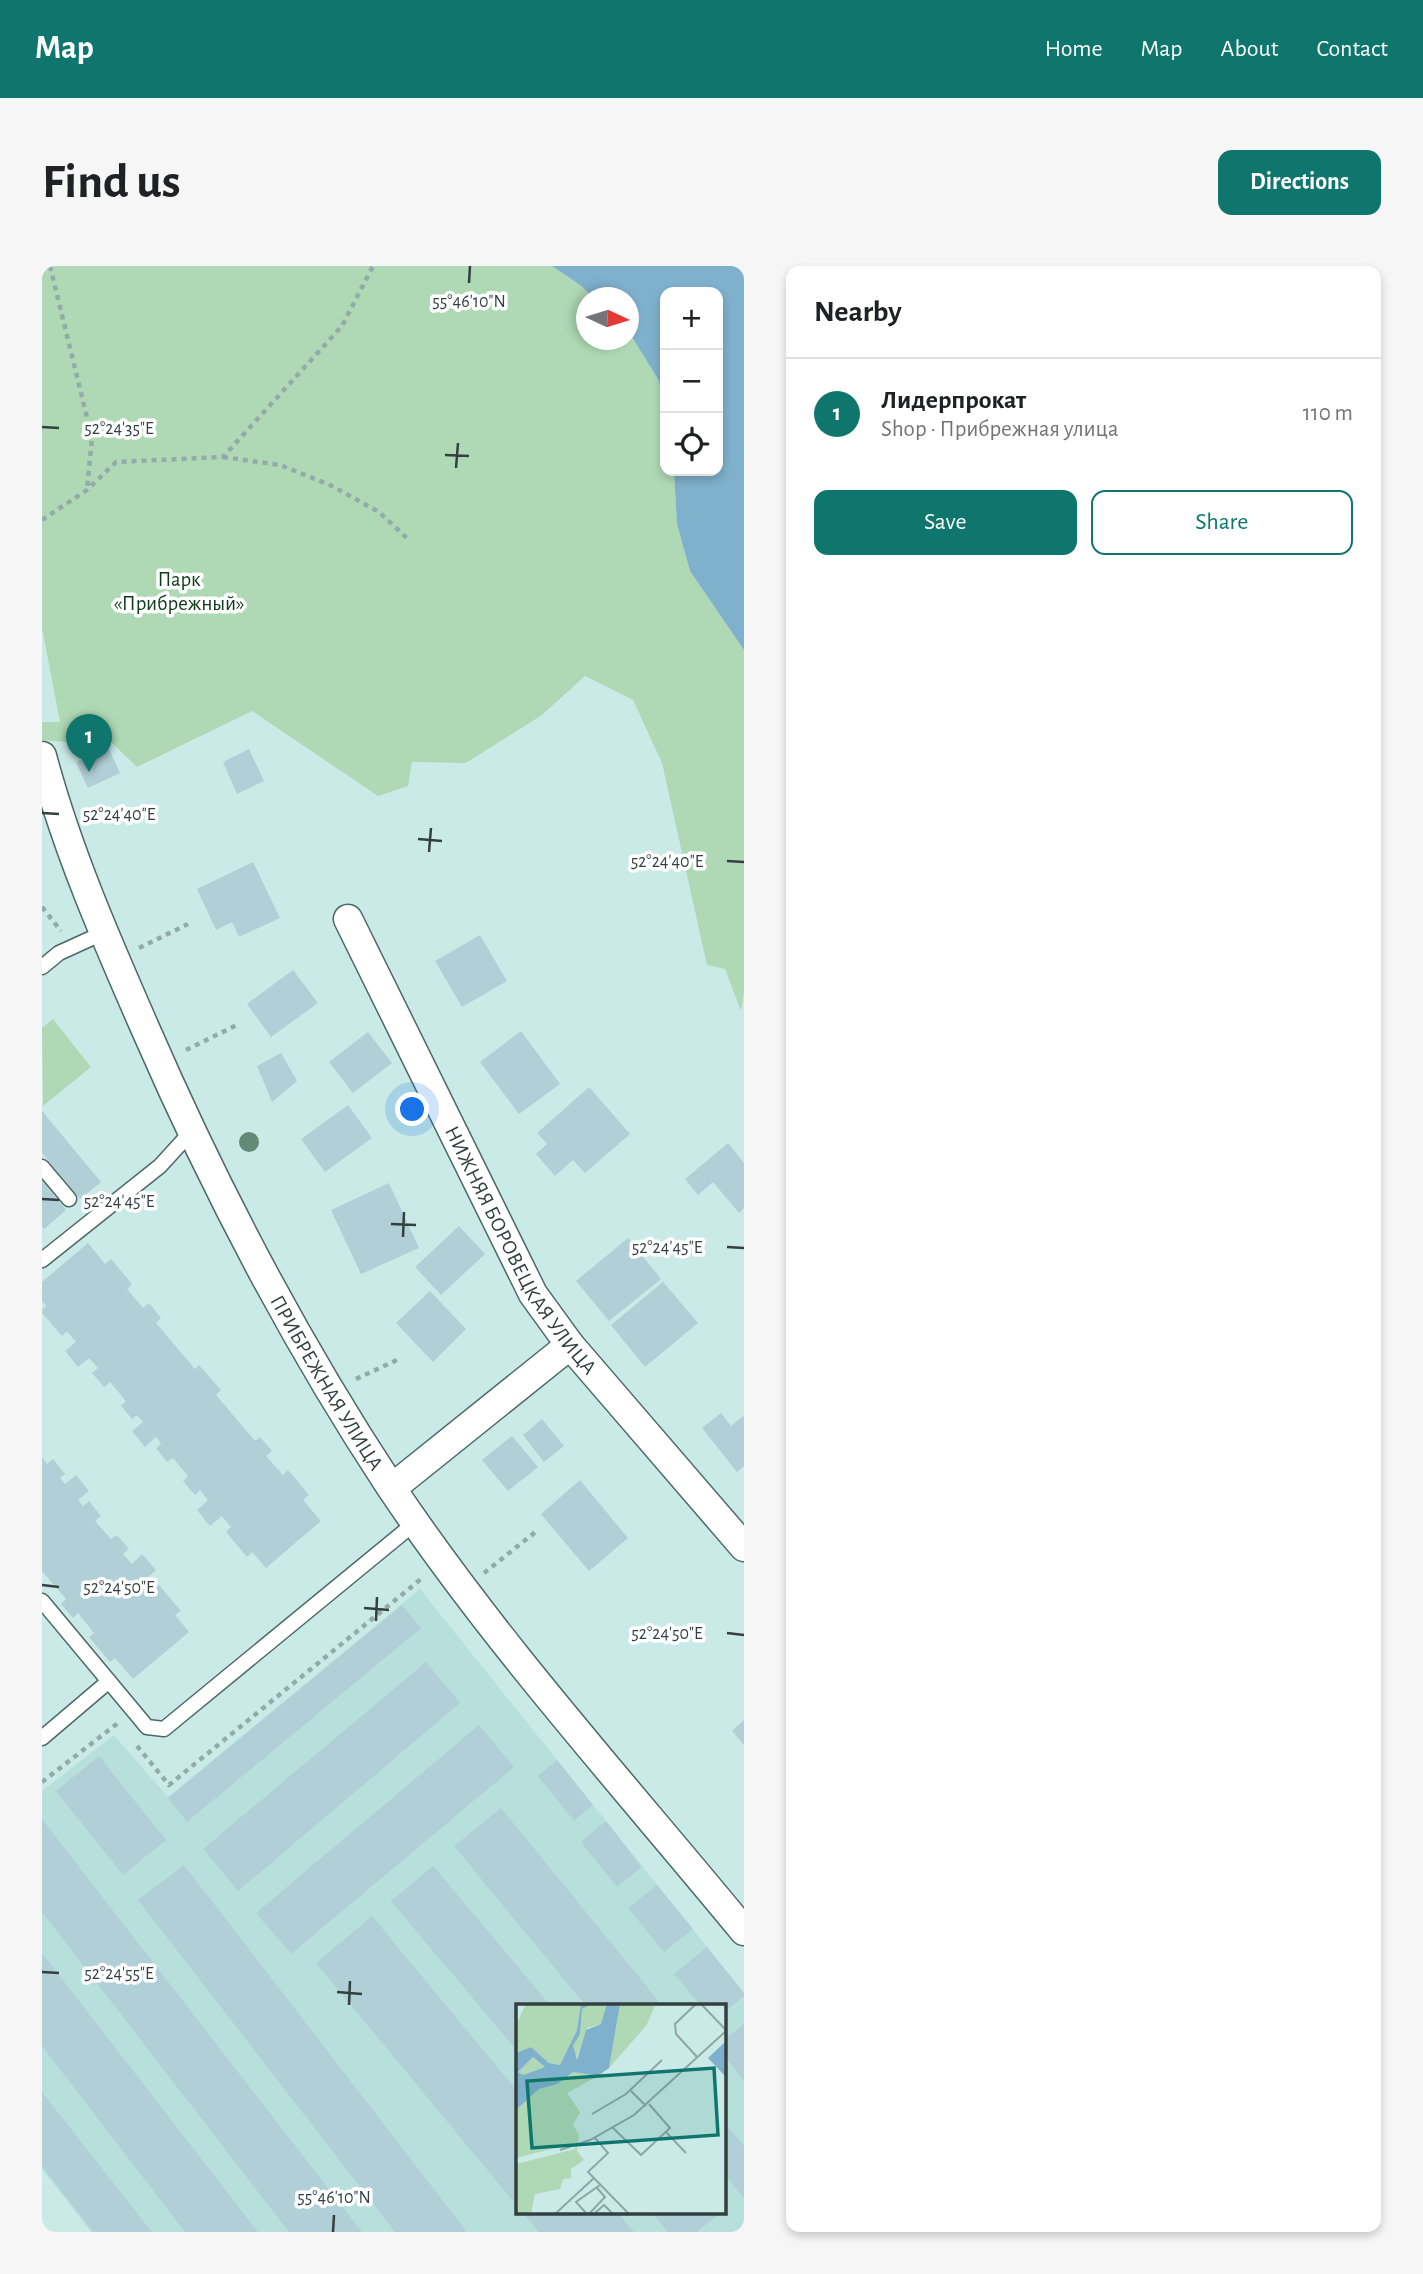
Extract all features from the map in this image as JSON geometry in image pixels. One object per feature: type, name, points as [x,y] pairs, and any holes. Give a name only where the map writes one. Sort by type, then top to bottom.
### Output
[{"type":"street","name":"ПРИБРЕЖНАЯ УЛИЦА","points":[[42,756],[83,884],[160,1062],[259,1270],[310,1361],[392,1488],[464,1589],[584,1740],[744,1931]]},
{"type":"street","name":"НИЖНЯЯ БОРОВЕЦКАЯ УЛИЦА","points":[[348,919],[533,1294],[570,1345],[744,1547]]},
{"type":"street","points":[[392,1488],[570,1345]]},
{"type":"lane","points":[[42,967],[59,953],[103,933]]},
{"type":"lane","points":[[42,1260],[160,1166],[192,1131]]},
{"type":"lane","points":[[42,1167],[69,1199]]},
{"type":"lane","points":[[42,1601],[147,1727],[164,1729],[416,1522]]},
{"type":"lane","points":[[42,1738],[109,1681]]},
{"type":"path","points":[[50,266],[92,438],[87,490]]},
{"type":"path","points":[[223,457],[342,326],[373,266]]},
{"type":"path","points":[[42,520],[87,490],[116,462],[223,457],[280,465],[330,485],[380,512],[411,541]]},
{"type":"path","points":[[115,960],[188,924]]},
{"type":"path","points":[[160,1062],[237,1025]]},
{"type":"path","points":[[330,1391],[397,1360]]},
{"type":"path","points":[[464,1589],[538,1530]]},
{"type":"path","points":[[135,1743],[169,1785],[444,1560]]},
{"type":"path","points":[[42,1783],[118,1722],[126,1733]]},
{"type":"shaded area","points":[[552,266],[744,266],[744,650],[690,571],[677,524],[674,476],[723,476],[723,287],[660,287],[660,386],[639,348],[639,287],[580,285]]},
{"type":"shaded area","points":[[420,1589],[744,1993],[744,2232],[91,2232],[42,2169],[42,1791],[114,1735],[168,1797]]},
{"type":"green space","name":"Парк «Прибрежный»","points":[[42,266],[552,266],[582,287],[576,287],[576,350],[639,350],[639,347],[658,379],[660,476],[674,476],[677,524],[690,571],[744,650],[744,992],[741,1011],[725,969],[707,965],[662,763],[633,700],[585,676],[542,715],[466,763],[412,762],[408,786],[378,796],[252,711],[137,767],[107,738],[66,742],[42,740],[42,722],[60,722],[42,628]]},
{"type":"green space","points":[[53,1019],[91,1067],[43,1106],[42,1028]]},
{"type":"building","points":[[108,747],[120,773],[88,788],[76,762]]},
{"type":"building","points":[[249,749],[264,781],[237,794],[223,762]]},
{"type":"building","points":[[253,862],[280,918],[239,937],[232,922],[216,930],[197,889]]},
{"type":"building","points":[[480,935],[507,981],[462,1007],[435,961]]},
{"type":"building","points":[[293,970],[318,1003],[271,1037],[247,1004]]},
{"type":"building","points":[[521,1031],[560,1084],[519,1114],[480,1062]]},
{"type":"building","points":[[368,1032],[392,1063],[353,1093],[329,1062]]},
{"type":"building","points":[[281,1053],[297,1081],[272,1102],[257,1066]]},
{"type":"building","points":[[589,1087],[630,1134],[585,1173],[573,1160],[555,1176],[536,1154],[547,1144],[537,1133]]},
{"type":"building","points":[[348,1105],[372,1138],[325,1172],[301,1139]]},
{"type":"building","points":[[42,1111],[101,1182],[80,1199],[42,1153]]},
{"type":"building","points":[[728,1143],[744,1163],[744,1208],[739,1213],[713,1182],[698,1195],[685,1179]]},
{"type":"building","points":[[42,1181],[66,1210],[44,1229],[42,1226]]},
{"type":"building","points":[[389,1183],[419,1248],[361,1274],[331,1210]]},
{"type":"building","points":[[459,1226],[485,1254],[441,1295],[415,1267]]},
{"type":"building","points":[[628,1238],[661,1279],[609,1321],[576,1281]]},
{"type":"building","points":[[88,1243],[105,1264],[111,1259],[132,1284],[127,1289],[143,1308],[149,1303],[161,1318],[156,1323],[195,1369],[199,1365],[221,1390],[216,1395],[255,1441],[260,1437],[272,1451],[266,1456],[283,1475],[288,1470],[309,1495],[303,1500],[321,1521],[266,1568],[252,1552],[247,1557],[226,1532],[231,1527],[222,1516],[210,1526],[197,1510],[208,1500],[200,1490],[195,1495],[183,1481],[188,1476],[173,1458],[167,1462],[156,1448],[161,1444],[156,1437],[145,1447],[132,1431],[143,1422],[137,1415],[132,1419],[121,1406],[126,1401],[110,1382],[104,1387],[92,1373],[98,1368],[89,1358],[78,1367],[65,1351],[76,1342],[67,1331],[62,1336],[42,1313],[46,1306],[42,1301],[42,1282]]},
{"type":"building","points":[[663,1282],[698,1323],[645,1367],[611,1325]]},
{"type":"building","points":[[430,1291],[466,1329],[433,1362],[396,1323]]},
{"type":"building","points":[[721,1413],[731,1426],[743,1416],[744,1418],[744,1466],[737,1472],[702,1428]]},
{"type":"building","points":[[542,1419],[564,1446],[544,1462],[523,1435]]},
{"type":"building","points":[[512,1436],[538,1467],[508,1491],[482,1460]]},
{"type":"building","points":[[42,1457],[47,1464],[53,1459],[65,1474],[60,1478],[65,1484],[76,1475],[89,1491],[78,1500],[83,1506],[89,1501],[101,1516],[95,1521],[111,1539],[117,1535],[129,1549],[123,1554],[132,1564],[142,1554],[156,1570],[145,1580],[154,1590],[159,1585],[181,1611],[175,1615],[189,1632],[133,1679],[115,1658],[110,1662],[89,1637],[94,1633],[78,1613],[73,1618],[61,1604],[66,1599],[42,1571]]},
{"type":"building","points":[[580,1480],[628,1538],[589,1571],[541,1514]]},
{"type":"building","points":[[402,1605],[421,1628],[187,1822],[168,1798]]},
{"type":"building","points":[[426,1662],[460,1703],[238,1891],[203,1849]]},
{"type":"building","points":[[744,1720],[744,1745],[732,1731]]},
{"type":"building","points":[[479,1725],[514,1767],[291,1954],[256,1913]]},
{"type":"building","points":[[99,1756],[166,1840],[123,1875],[56,1791]]},
{"type":"building","points":[[557,1760],[593,1805],[574,1821],[538,1776]]},
{"type":"building","points":[[501,1808],[661,2004],[584,2004],[454,1846]]},
{"type":"building","points":[[42,1819],[362,2232],[289,2232],[42,1912]]},
{"type":"building","points":[[606,1821],[642,1867],[617,1887],[581,1842]]},
{"type":"building","points":[[184,1865],[467,2232],[395,2232],[138,1900]]},
{"type":"building","points":[[433,1866],[549,2004],[516,2004],[516,2050],[391,1901]]},
{"type":"building","points":[[657,1885],[693,1929],[664,1952],[628,1908]]},
{"type":"building","points":[[372,1916],[516,2090],[516,2205],[316,1963]]},
{"type":"building","points":[[707,1947],[744,1996],[726,2011],[726,2004],[699,2004],[674,1974]]},
{"type":"building","points":[[42,1953],[258,2232],[185,2232],[42,2046]]},
{"type":"building","points":[[744,2024],[744,2081],[726,2058],[726,2038]]},
{"type":"building","points":[[42,2092],[152,2232],[93,2232],[42,2166]]},
{"type":"building","points":[[726,2124],[744,2146],[744,2199],[726,2176]]},
{"type":"building","points":[[524,2214],[619,2214],[634,2232],[539,2232]]},
{"type":"building","points":[[653,2214],[719,2214],[697,2232],[668,2232]]},
{"type":"place","name":"Лидерпрокат","points":[[89,772]]}]
